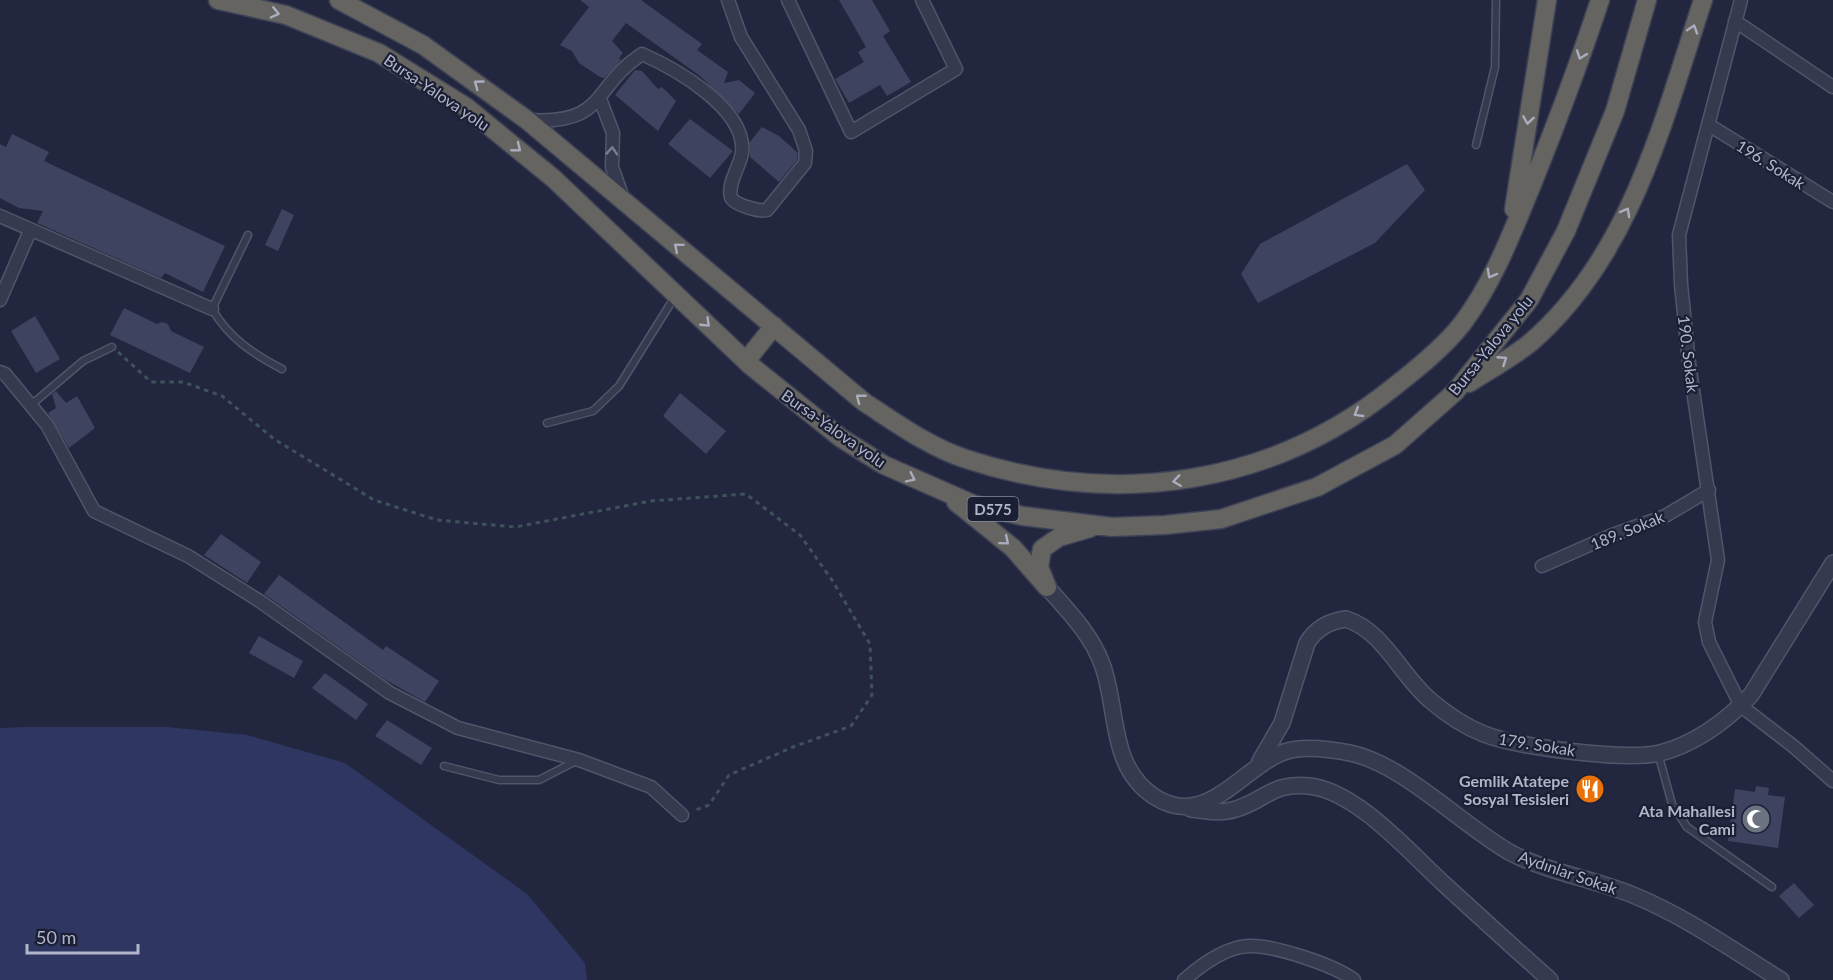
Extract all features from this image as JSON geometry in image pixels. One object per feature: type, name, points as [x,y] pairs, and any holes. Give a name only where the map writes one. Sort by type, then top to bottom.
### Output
[{"type":"highway","name":"Bursa-Yalova yolu","points":[[218,0],[286,15],[379,53],[465,107],[553,178],[746,361],[792,401],[842,438],[884,465],[975,505],[1023,516],[1099,525],[1165,525],[1221,519],[1317,487],[1395,445],[1455,392],[1528,300],[1566,231],[1615,111],[1647,0]]},
{"type":"highway","name":"Bursa-Yalova yolu","points":[[339,0],[423,45],[526,120],[864,402],[909,431],[963,459],[1022,475],[1127,484],[1173,482],[1220,474],[1271,458],[1319,437],[1372,405],[1422,365],[1462,324],[1509,239],[1600,0]]},
{"type":"highway","points":[[1509,239],[1547,0]]},
{"type":"highway","points":[[1455,392],[1528,344],[1569,302],[1600,258],[1647,171],[1703,0]]},
{"type":"highway","points":[[746,361],[774,326]]},
{"type":"highway","points":[[942,492],[1012,548],[1047,587]]},
{"type":"highway","points":[[1047,587],[1039,567],[1042,549],[1059,537],[1099,525]]},
{"type":"street","points":[[526,120],[547,121],[572,117],[585,111],[600,99],[632,60],[642,54],[666,65],[716,100],[732,118],[742,142],[742,154],[730,192],[732,200],[739,206],[750,206],[760,211],[767,210],[805,163],[806,151],[799,130],[741,37],[728,0]]},
{"type":"street","points":[[788,0],[851,132],[956,69],[922,0]]},
{"type":"street","name":"190. Sokak","points":[[1741,0],[1679,235],[1688,351],[1718,560],[1705,622],[1709,642],[1741,706]]},
{"type":"street","points":[[1735,21],[1833,87]]},
{"type":"street","points":[[600,99],[613,133],[612,167],[625,202]]},
{"type":"street","name":"196. Sokak","points":[[1709,125],[1833,202]]},
{"type":"street","points":[[0,216],[212,309]]},
{"type":"street","points":[[0,300],[30,231]]},
{"type":"street","points":[[0,372],[5,374],[47,425],[94,511],[188,556],[258,600],[390,693],[458,728],[579,760],[651,787],[682,815]]},
{"type":"street","name":"189. Sokak","points":[[1542,566],[1612,535],[1665,516],[1709,490]]},
{"type":"street","name":"179. Sokak","points":[[1252,770],[1267,752],[1282,723],[1304,651],[1312,636],[1328,624],[1346,618],[1368,631],[1428,699],[1465,726],[1485,735],[1522,744],[1609,755],[1658,753],[1705,733],[1741,706],[1764,677],[1833,563]]},
{"type":"street","points":[[1047,587],[1081,627],[1097,652],[1106,675],[1115,735],[1131,773],[1154,797],[1182,807],[1225,812],[1246,805],[1268,791],[1289,785],[1312,786],[1333,793],[1373,819],[1550,980]]},
{"type":"street","points":[[1741,706],[1793,746],[1833,782]]},
{"type":"street","name":"Aydınlar Sokak","points":[[1182,807],[1217,798],[1252,770],[1275,756],[1299,749],[1353,753],[1390,770],[1512,853],[1603,883],[1662,907],[1781,980]]},
{"type":"street","points":[[1184,980],[1200,966],[1218,956],[1249,946],[1328,964],[1354,980]]},
{"type":"lane","points":[[1476,145],[1495,67],[1496,0]]},
{"type":"lane","points":[[248,235],[212,309],[229,335],[249,351],[282,369]]},
{"type":"lane","points":[[547,423],[593,411],[619,386],[676,294]]},
{"type":"lane","points":[[31,405],[83,361],[112,347]]},
{"type":"lane","points":[[1658,753],[1672,804],[1687,827],[1772,887]]},
{"type":"lane","points":[[444,766],[499,780],[539,780],[579,760]]},
{"type":"path","points":[[112,347],[151,382],[183,382],[222,396],[274,439],[374,500],[437,520],[515,527],[651,501],[746,494],[800,535],[832,580],[870,644],[872,695],[851,726],[793,747],[729,775],[709,806],[682,815]]},
{"type":"water","points":[[167,727],[247,735],[345,763],[527,894],[585,963],[587,980],[0,980],[0,728]]},
{"type":"building","points":[[580,0],[641,0],[702,44],[697,50],[728,72],[724,83],[739,80],[755,93],[739,114],[700,76],[626,23],[612,41],[623,53],[619,58],[621,60],[604,78],[600,77],[579,63],[572,51],[560,45],[589,7]]},
{"type":"building","points":[[839,0],[872,0],[890,31],[883,36],[911,82],[887,96],[880,85],[849,103],[835,79],[864,62],[858,52],[866,47]]},
{"type":"building","points":[[635,70],[642,71],[658,89],[662,87],[676,101],[658,131],[615,95]]},
{"type":"building","points":[[690,119],[733,151],[710,178],[668,144]]},
{"type":"building","points":[[762,127],[779,136],[798,153],[797,160],[779,182],[750,157],[749,143]]},
{"type":"building","points":[[12,134],[49,152],[44,161],[225,246],[203,292],[165,273],[161,278],[37,223],[43,211],[19,208],[0,198],[0,144],[6,147]]},
{"type":"building","points":[[1407,164],[1425,190],[1375,243],[1258,303],[1241,274],[1260,244]]},
{"type":"building","points":[[282,209],[294,215],[278,251],[265,245]]},
{"type":"building","points":[[124,308],[157,324],[162,322],[168,324],[171,331],[204,347],[190,373],[110,335]]},
{"type":"building","points":[[35,316],[60,359],[36,373],[11,331]]},
{"type":"building","points":[[56,391],[66,403],[77,396],[95,428],[69,448],[48,413],[56,408],[52,394]]},
{"type":"building","points":[[680,393],[726,431],[706,454],[663,416]]},
{"type":"building","points":[[221,534],[261,562],[247,583],[204,555]]},
{"type":"building","points":[[279,575],[383,650],[386,646],[439,681],[425,702],[384,679],[264,594]]},
{"type":"building","points":[[259,636],[303,661],[294,678],[249,653]]},
{"type":"building","points":[[325,673],[368,704],[356,720],[312,688]]},
{"type":"building","points":[[387,720],[432,748],[421,765],[375,736]]},
{"type":"building","name":"Ata Mahallesi Cami","points":[[1756,786],[1769,788],[1768,795],[1785,797],[1778,848],[1728,841],[1735,789],[1755,792]]},
{"type":"building","points":[[1794,883],[1814,905],[1799,918],[1779,896]]},
{"type":"place","name":"Gemlik Atatepe Sosyal Tesisleri","points":[[1590,789]]},
{"type":"place","name":"Ata Mahallesi Cami","points":[[1756,819]]}]
